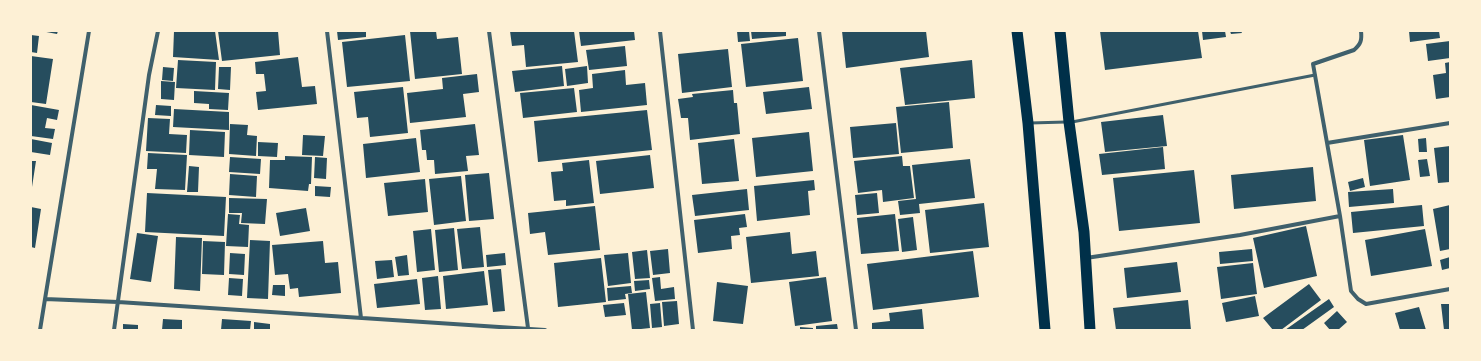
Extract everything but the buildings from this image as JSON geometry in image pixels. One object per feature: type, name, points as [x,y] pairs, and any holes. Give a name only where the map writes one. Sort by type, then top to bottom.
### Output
[{"type":"highway","points":[[1017,31],[1028,123],[1045,330]]},
{"type":"highway","points":[[1060,31],[1069,122],[1084,232],[1090,330]]},
{"type":"street","points":[[40,330],[89,31]]},
{"type":"street","points":[[114,330],[149,75],[158,31]]},
{"type":"street","points":[[327,31],[361,318]]},
{"type":"street","points":[[489,31],[528,328]]},
{"type":"street","points":[[660,31],[693,330]]},
{"type":"street","points":[[819,31],[856,330]]},
{"type":"street","points":[[1361,31],[1362,40],[1359,46],[1354,50],[1313,64],[1340,216],[1351,291],[1358,299],[1366,304],[1450,289]]},
{"type":"street","points":[[1327,143],[1450,123]]},
{"type":"street","points":[[1086,258],[1240,234],[1340,216]]},
{"type":"street","points":[[45,299],[118,302],[546,330]]},
{"type":"lane","points":[[1028,123],[1069,122],[1315,75]]}]
